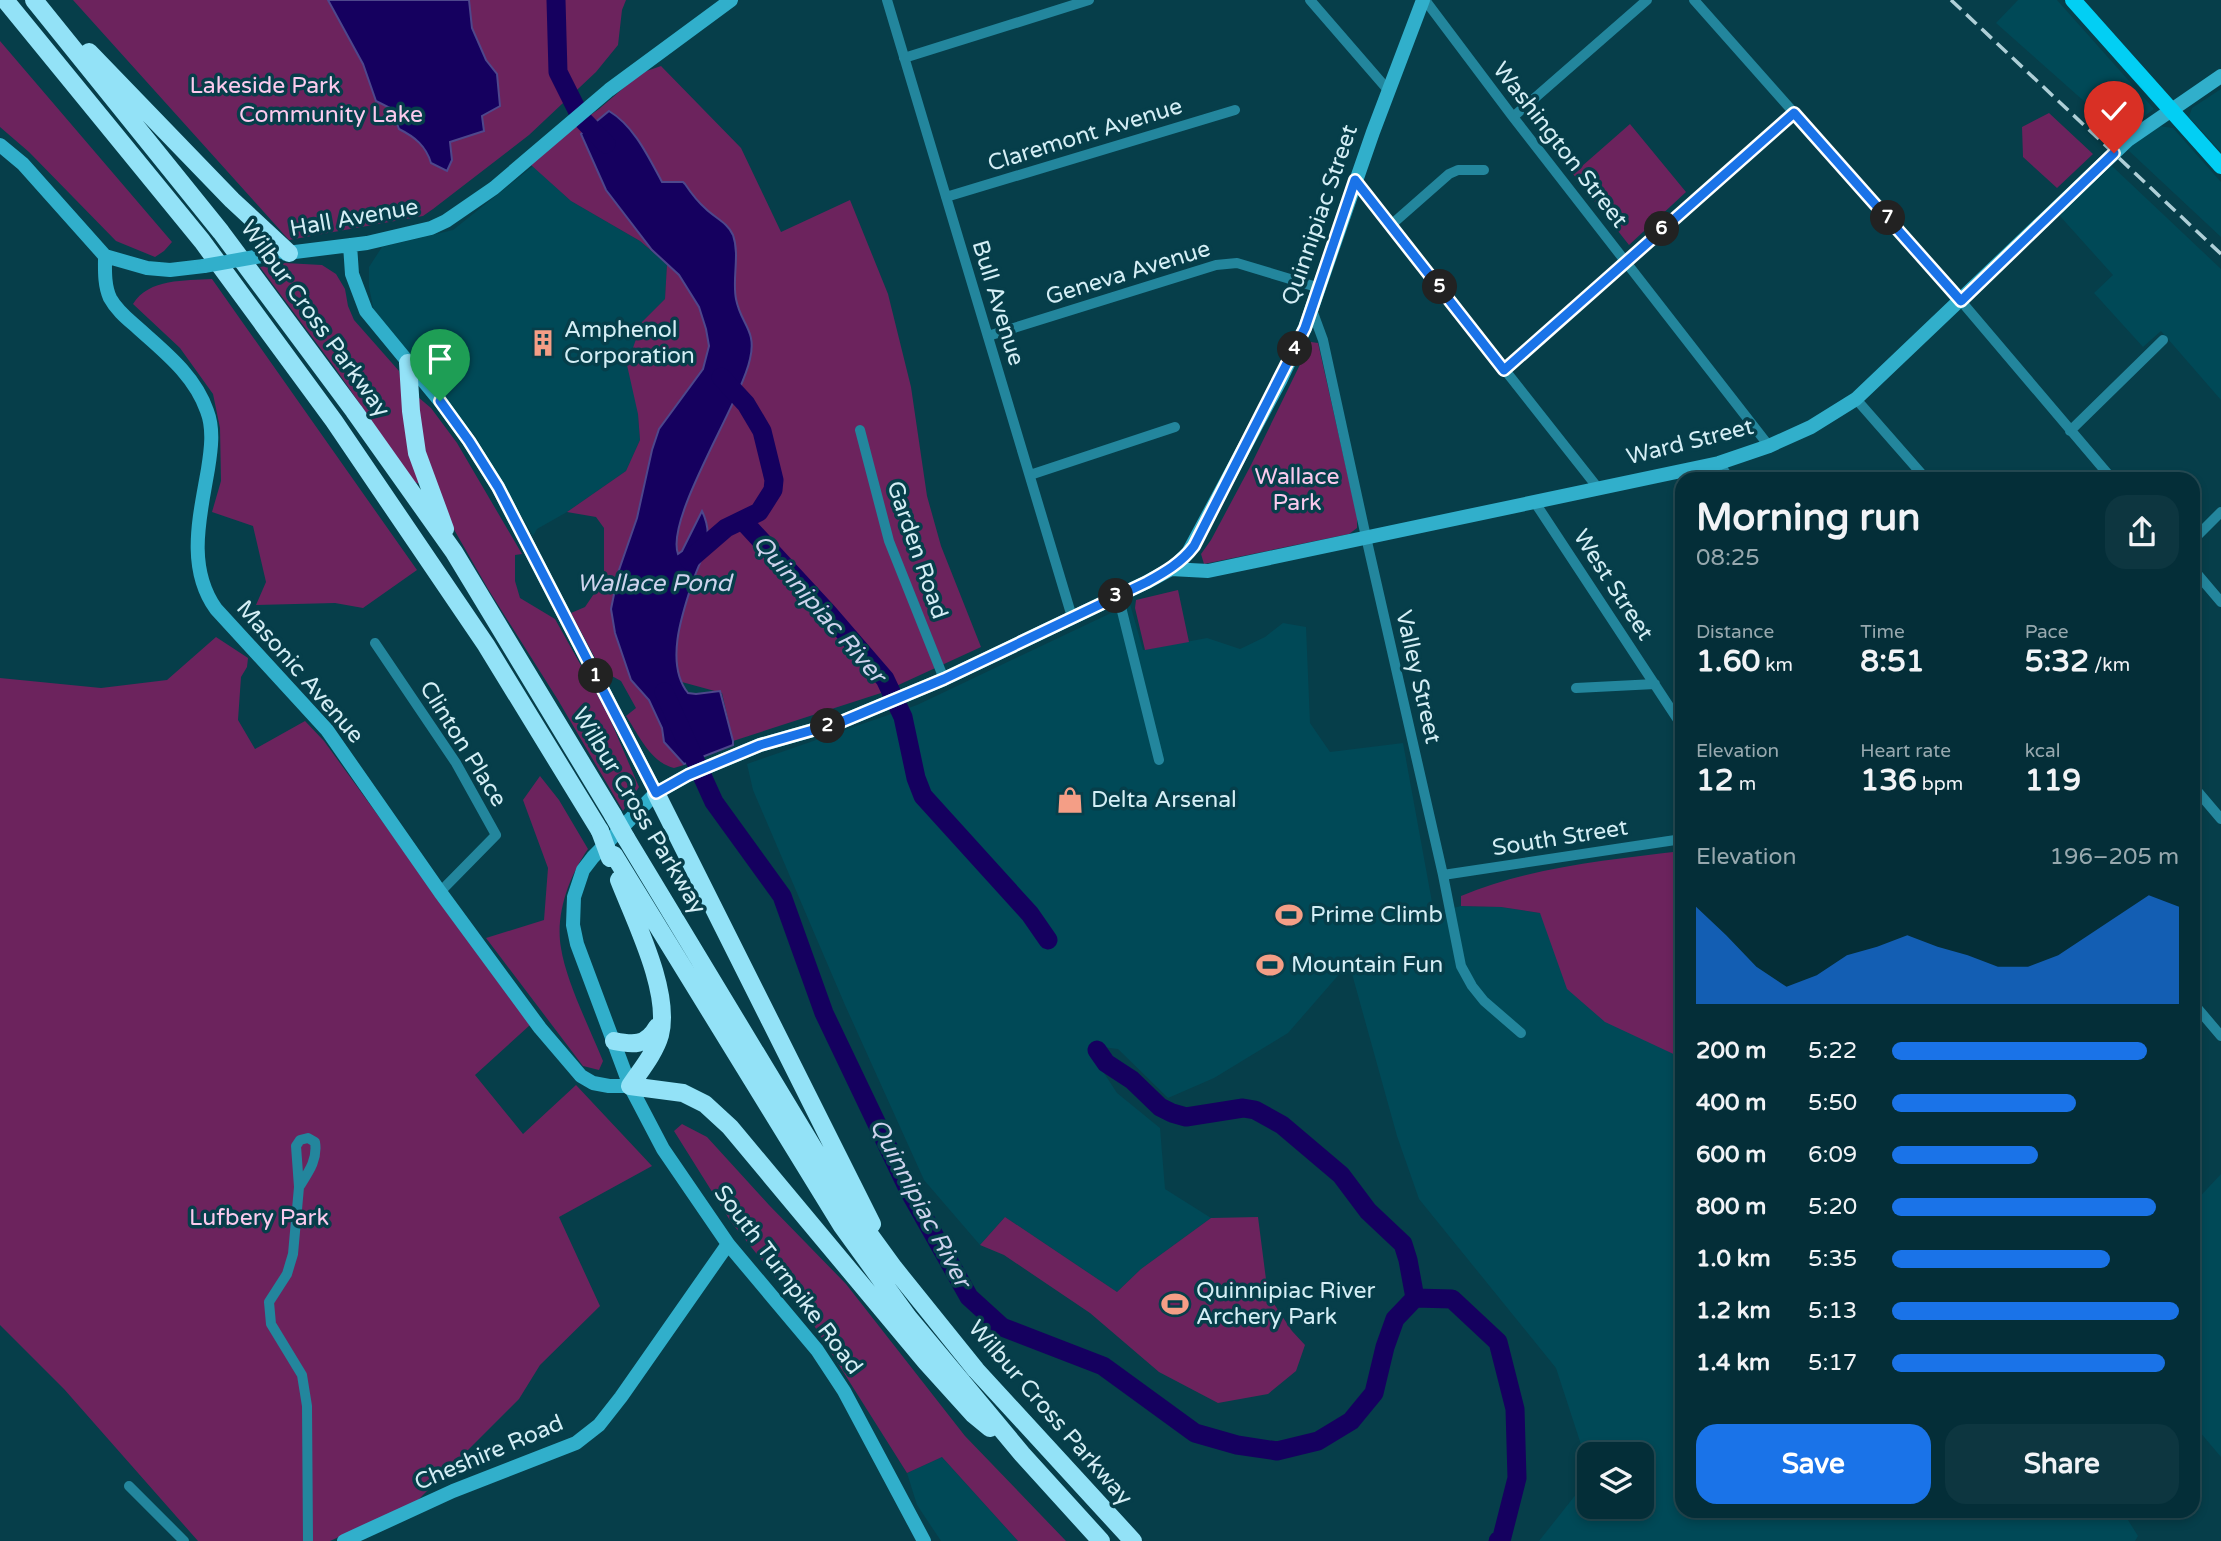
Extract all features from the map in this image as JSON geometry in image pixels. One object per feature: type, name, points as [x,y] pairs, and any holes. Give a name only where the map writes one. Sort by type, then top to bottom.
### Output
[{"type":"highway","name":"Wilbur Cross Parkway","points":[[5,0],[202,241],[334,421],[486,645],[600,831],[612,856],[842,1226],[908,1317],[1023,1454],[1101,1541]]},
{"type":"highway","name":"Wilbur Cross Parkway","points":[[34,0],[221,232],[454,552],[846,1202],[894,1268],[976,1370],[1133,1541]]},
{"type":"highway","points":[[40,0],[232,200],[289,253]]},
{"type":"highway","points":[[0,8],[123,143]]},
{"type":"highway","points":[[408,363],[417,453],[454,552]]},
{"type":"highway","points":[[656,793],[894,1268]]},
{"type":"highway","points":[[612,856],[659,985],[662,1018],[659,1037],[630,1086],[683,1093],[705,1104],[730,1127],[926,1362],[973,1414],[1023,1454]]},
{"type":"highway","points":[[614,1041],[643,1043],[653,1035],[662,1018]]},
{"type":"main road","name":"Hall Avenue","points":[[105,256],[147,268],[170,270],[350,245],[431,228],[463,212],[609,90],[731,0]]},
{"type":"main road","name":"Quinnipiac Street","points":[[630,1086],[577,944],[573,925],[574,897],[587,863],[656,793],[688,775],[760,745],[841,722],[944,679],[1171,569],[1194,546],[1280,381],[1312,310],[1355,180],[1424,0]]},
{"type":"main road","points":[[2073,0],[2221,166]]},
{"type":"main road","name":"Ward Street","points":[[1675,472],[1719,463],[1769,446],[1811,427],[1856,398],[1961,301],[2127,140],[2221,76]]},
{"type":"main road","points":[[0,145],[23,164],[105,256]]},
{"type":"main road","points":[[350,245],[352,274],[366,311],[469,441],[498,487],[656,793]]},
{"type":"main road","name":"Masonic Avenue","points":[[105,256],[105,279],[109,296],[117,309],[176,362],[193,383],[208,414],[211,450],[197,554],[207,597],[327,730],[440,892],[540,1028],[581,1076],[593,1083],[630,1086]]},
{"type":"main road","name":"Ward Street","points":[[1171,569],[1208,571],[1675,472]]},
{"type":"main road","name":"South Turnpike Road","points":[[630,1086],[663,1149],[729,1244],[817,1350],[838,1381],[924,1541]]},
{"type":"main road","name":"Cheshire Road","points":[[344,1541],[453,1490],[576,1443],[584,1437],[599,1425],[621,1398],[729,1244]]},
{"type":"street","name":"Bull Avenue","points":[[887,0],[1072,617]]},
{"type":"street","points":[[904,58],[1089,0]]},
{"type":"street","points":[[1310,0],[1388,90]]},
{"type":"street","name":"Washington Street","points":[[1424,0],[1769,446]]},
{"type":"street","points":[[1513,117],[1647,0]]},
{"type":"street","points":[[1694,0],[1961,301],[2106,472]]},
{"type":"street","name":"Claremont Avenue","points":[[946,197],[1235,110]]},
{"type":"street","points":[[1504,370],[1794,113]]},
{"type":"street","points":[[1391,225],[1449,174],[1458,170],[1484,170]]},
{"type":"street","points":[[1355,180],[1598,488]]},
{"type":"street","name":"Geneva Avenue","points":[[988,336],[1216,265],[1237,263],[1320,288]]},
{"type":"street","name":"Valley Street","points":[[1312,310],[1323,340],[1461,966],[1484,1001],[1521,1033]]},
{"type":"street","points":[[2070,431],[2163,340]]},
{"type":"street","points":[[1856,398],[1920,472]]},
{"type":"street","points":[[1030,475],[1175,427]]},
{"type":"street","name":"Garden Road","points":[[860,430],[889,541],[944,679]]},
{"type":"street","points":[[1719,463],[1725,472]]},
{"type":"street","name":"West Street","points":[[1534,501],[1675,715]]},
{"type":"street","points":[[2200,533],[2221,512]]},
{"type":"street","points":[[2200,577],[2221,602]]},
{"type":"street","points":[[1118,595],[1159,760]]},
{"type":"street","name":"Clinton Place","points":[[375,643],[456,763],[496,835],[440,892]]},
{"type":"street","points":[[1576,688],[1655,684]]},
{"type":"street","points":[[2200,794],[2221,819]]},
{"type":"street","name":"South Street","points":[[1443,875],[1675,840]]},
{"type":"street","points":[[2200,1011],[2221,1036]]},
{"type":"street","points":[[299,1187],[293,1254],[286,1274],[269,1302],[271,1324],[302,1375],[307,1406],[308,1541]]},
{"type":"street","points":[[129,1486],[184,1541]]},
{"type":"shaded area","points":[[2018,0],[2057,0],[2154,109],[2121,134],[1996,23]]},
{"type":"shaded area","points":[[2221,89],[2221,152],[2189,117],[2192,108]]},
{"type":"shaded area","points":[[2159,126],[2173,128],[2221,182],[2221,237],[2128,150]]},
{"type":"shaded area","points":[[533,166],[571,201],[640,241],[667,264],[665,299],[642,322],[638,414],[640,440],[626,471],[567,512],[537,529],[533,536],[476,437],[374,311],[369,287],[369,267],[382,247],[453,230]]},
{"type":"shaded area","points":[[2112,166],[2221,269],[2221,400],[2161,331],[2143,347],[2094,293],[2113,275],[2059,215]]},
{"type":"shaded area","points":[[1130,604],[1143,650],[1207,638],[1240,649],[1265,637],[1283,623],[1306,627],[1310,723],[1330,752],[1403,743],[1434,913],[1461,906],[1501,907],[1540,913],[1675,1051],[1675,1518],[2127,1518],[2138,1536],[2135,1541],[1539,1541],[1577,1493],[1577,1519],[1654,1519],[1654,1442],[1580,1442],[1556,1368],[1419,1199],[1397,1136],[1349,963],[1288,1033],[1214,1078],[1168,1098],[1118,1049],[1102,1047],[1091,1053],[1117,1093],[1160,1128],[1165,1189],[1211,1218],[1141,1269],[1117,1292],[1005,1217],[980,1245],[924,1180],[753,790],[747,764],[917,705]]},
{"type":"shaded area","points":[[2221,1174],[2221,1457],[2200,1432],[2200,1196]]},
{"type":"shaded area","points":[[942,1457],[1018,1541],[941,1541],[917,1505],[907,1473]]},
{"type":"green space","name":"Community Lake","points":[[73,0],[626,0],[622,10],[618,45],[596,72],[529,135],[433,209],[423,216],[289,240]]},
{"type":"green space","points":[[0,41],[172,242],[164,251],[155,257],[116,241],[29,152],[0,127]]},
{"type":"green space","points":[[661,66],[741,148],[781,232],[850,200],[888,294],[911,387],[927,496],[941,546],[981,647],[881,693],[733,741],[722,693],[627,667],[650,703],[671,748],[684,765],[674,768],[658,760],[641,739],[626,716],[636,708],[621,681],[610,675],[605,677],[571,613],[585,607],[604,579],[604,528],[596,517],[567,512],[626,471],[640,440],[638,414],[627,365],[642,322],[665,299],[667,264],[640,241],[571,201],[531,165],[564,134],[599,109],[641,73]]},
{"type":"green space","points":[[2049,113],[2093,154],[2057,188],[2023,157],[2022,127]]},
{"type":"green space","points":[[1630,124],[1686,192],[1629,245],[1573,174]]},
{"type":"green space","points":[[285,263],[322,265],[336,274],[345,289],[354,320],[399,371],[420,484],[414,482],[335,368],[260,267]]},
{"type":"green space","points":[[212,279],[417,570],[363,608],[335,603],[256,605],[266,582],[253,526],[212,512],[221,481],[220,428],[213,394],[180,348],[133,304],[148,289],[158,285]]},
{"type":"green space","name":"Wallace Park","points":[[1311,342],[1318,343],[1357,516],[1357,528],[1349,534],[1204,564],[1201,554],[1251,465]]},
{"type":"green space","points":[[418,397],[431,408],[457,443],[522,554],[515,555],[515,581],[520,598],[555,619],[607,712],[639,787],[623,811],[452,526],[424,454]]},
{"type":"green space","points":[[1178,590],[1189,642],[1145,650],[1135,608],[1136,600]]},
{"type":"green space","name":"Lufbery Park","points":[[216,637],[248,658],[247,667],[241,677],[238,720],[255,749],[305,721],[324,741],[530,1025],[475,1075],[523,1134],[576,1085],[652,1166],[559,1217],[600,1306],[540,1365],[519,1399],[415,1503],[330,1541],[198,1541],[64,1389],[0,1325],[0,678],[101,688],[167,680]]},
{"type":"green space","points":[[540,776],[559,800],[588,849],[565,896],[560,935],[568,975],[603,1061],[599,1070],[583,1066],[486,938],[544,920],[548,868],[523,800]]},
{"type":"green space","points":[[1675,852],[1675,1055],[1605,1022],[1567,989],[1540,913],[1501,907],[1461,906],[1461,896],[1514,878],[1569,866]]},
{"type":"green space","points":[[682,1124],[707,1137],[846,1284],[965,1436],[1066,1541],[1018,1541],[942,1457],[907,1473],[813,1324],[731,1222],[674,1131]]},
{"type":"green space","name":"Quinnipiac River Archery Park","points":[[1005,1217],[1117,1292],[1141,1269],[1211,1218],[1258,1217],[1268,1295],[1292,1331],[1305,1345],[1296,1371],[1268,1394],[1218,1403],[1159,1372],[1090,1313],[1004,1255],[980,1245]]},
{"type":"water","points":[[328,0],[469,0],[472,28],[486,60],[497,74],[500,106],[482,116],[484,131],[450,142],[452,160],[447,171],[431,163],[419,143],[399,129],[392,109],[376,101],[363,64]]},
{"type":"water","name":"Wallace Pond","points":[[609,111],[633,133],[662,182],[683,182],[700,203],[731,231],[736,251],[736,299],[750,334],[752,349],[744,378],[682,514],[677,537],[678,554],[702,511],[708,537],[681,621],[676,652],[677,667],[688,693],[720,691],[733,745],[684,764],[664,742],[662,728],[649,700],[631,680],[615,633],[611,609],[619,570],[637,518],[659,429],[703,369],[709,346],[699,307],[679,275],[652,250],[606,190],[581,134]]},
{"type":"waterway","name":"Quinnipiac River","points":[[556,0],[558,72],[581,118],[606,144]]},
{"type":"waterway","name":"Quinnipiac River","points":[[689,560],[726,528],[759,512],[773,490],[774,480],[762,431],[746,404],[721,377]]},
{"type":"waterway","name":"Quinnipiac River","points":[[743,521],[885,679],[903,717],[916,778],[923,796],[1030,914],[1048,940]]},
{"type":"waterway","name":"Quinnipiac River","points":[[664,692],[714,802],[782,896],[824,1013],[908,1189],[969,1297],[1002,1327],[1103,1366],[1195,1433],[1237,1445],[1277,1451],[1318,1441],[1351,1421],[1374,1393],[1395,1319],[1415,1298],[1452,1299],[1498,1342],[1515,1409],[1517,1478],[1502,1537],[1498,1541]]},
{"type":"waterway","name":"Quinnipiac River","points":[[1097,1050],[1106,1063],[1132,1080],[1160,1107],[1172,1113],[1186,1117],[1243,1108],[1255,1110],[1282,1125],[1341,1175],[1368,1211],[1403,1244],[1415,1298]]},
{"type":"railway","points":[[1951,0],[2221,254]]},
{"type":"place","name":"Amphenol Corporation","points":[[543,343]]},
{"type":"place","name":"Delta Arsenal","points":[[1070,800]]},
{"type":"place","name":"Prime Climb","points":[[1289,915]]},
{"type":"place","name":"Mountain Fun","points":[[1270,965]]},
{"type":"place","name":"Quinnipiac River Archery Park","points":[[1175,1304]]},
{"type":"route","points":[[440,401],[498,487],[656,793],[688,775],[760,745],[841,722],[944,679],[1171,569],[1194,546],[1280,381],[1320,288],[1355,180],[1504,370],[1794,113],[1961,301],[2114,153]]},
{"type":"park label","name":"Lakeside Park","points":[[265,86]]}]
